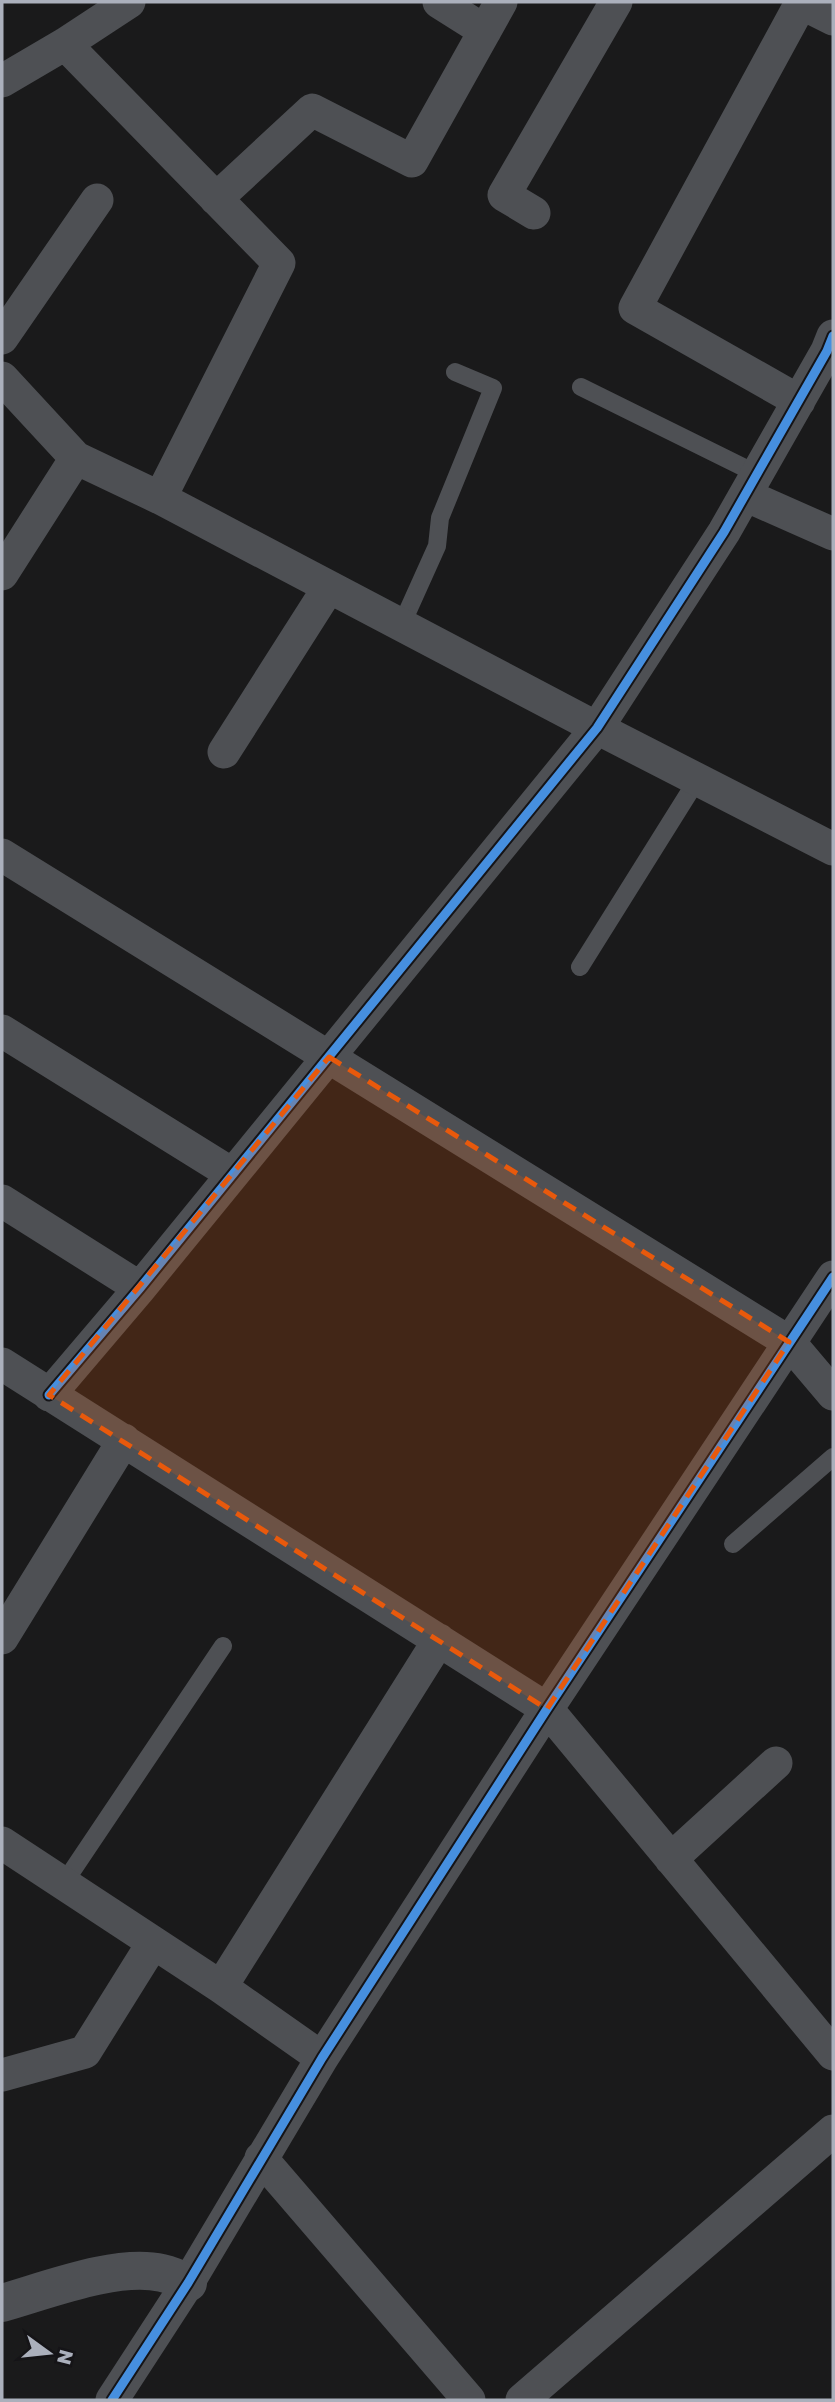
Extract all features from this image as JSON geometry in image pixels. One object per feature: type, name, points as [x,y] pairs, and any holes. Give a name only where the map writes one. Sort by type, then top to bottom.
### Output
[{"type":"street","points":[[2,81],[129,2]]},
{"type":"street","points":[[439,2],[485,31]]},
{"type":"street","points":[[216,199],[312,110],[412,161],[502,2]]},
{"type":"street","points":[[534,213],[504,195],[616,2]]},
{"type":"street","points":[[799,401],[635,308],[818,10]]},
{"type":"street","points":[[65,44],[279,264],[160,498]]},
{"type":"street","points":[[2,338],[97,200]]},
{"type":"street","points":[[49,1395],[140,1288],[597,728],[724,533],[833,335]]},
{"type":"street","points":[[2,378],[76,458],[160,498],[833,849]]},
{"type":"street","points":[[2,574],[76,458]]},
{"type":"street","points":[[751,485],[833,534]]},
{"type":"street","points":[[223,752],[329,587]]},
{"type":"street","points":[[2,855],[789,1342],[833,1394]]},
{"type":"street","points":[[2,1031],[232,1174]]},
{"type":"street","points":[[2,1201],[140,1288]]},
{"type":"street","points":[[111,2400],[188,2283],[322,2058],[547,1709],[833,1277]]},
{"type":"street","points":[[2,1364],[547,1709],[833,2054]]},
{"type":"street","points":[[2,1638],[124,1440]]},
{"type":"street","points":[[221,1987],[439,1640]]},
{"type":"street","points":[[671,1859],[776,1763]]},
{"type":"street","points":[[2,1843],[221,1987],[322,2058]]},
{"type":"street","points":[[2,2075],[85,2052],[153,1943]]},
{"type":"street","points":[[522,2400],[833,2131]]},
{"type":"street","points":[[261,2158],[469,2400]]},
{"type":"street","points":[[2,2303],[130,2270],[163,2273],[188,2283]]},
{"type":"lane","points":[[401,626],[437,546],[440,518],[493,388],[455,372]]},
{"type":"lane","points":[[581,387],[751,485]]},
{"type":"lane","points":[[580,967],[697,780]]},
{"type":"lane","points":[[733,1544],[833,1457]]},
{"type":"lane","points":[[64,1884],[223,1646]]},
{"type":"highlighted area","points":[[329,1057],[789,1342],[547,1709],[49,1395]]},
{"type":"cycle path","points":[[49,1395],[140,1288],[597,728],[724,532],[833,336]]},
{"type":"cycle path","points":[[112,2400],[188,2283],[322,2058],[547,1709],[833,1277]]}]
